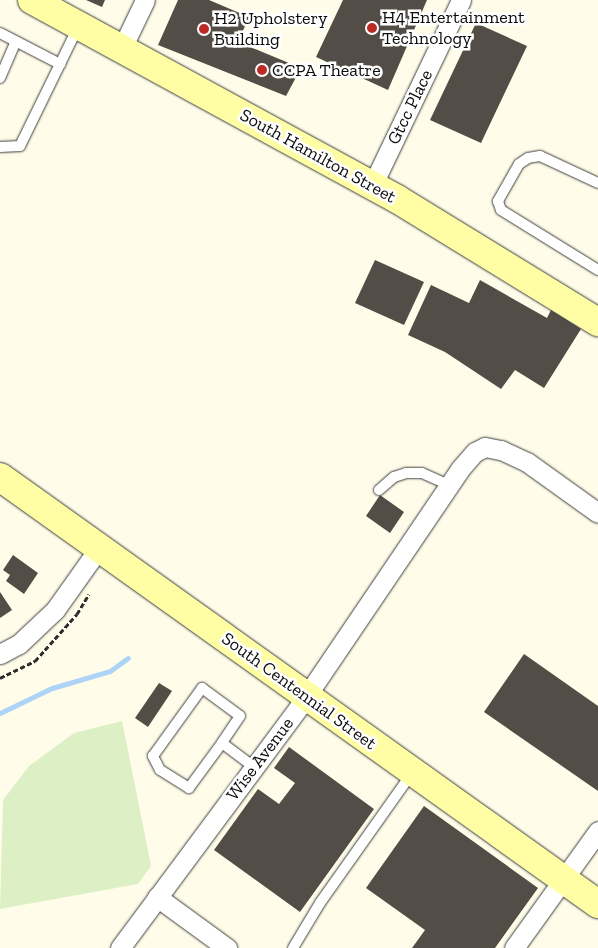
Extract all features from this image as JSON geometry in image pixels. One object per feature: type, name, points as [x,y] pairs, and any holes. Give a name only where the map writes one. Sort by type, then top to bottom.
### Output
[{"type":"street","points":[[122,48],[145,0]]},
{"type":"street","name":"Gtcc Place","points":[[372,186],[461,0]]},
{"type":"street","name":"South Hamilton Street","points":[[40,2],[78,26],[122,48],[372,186],[598,322]]},
{"type":"street","name":"Wise Avenue","points":[[120,948],[254,767],[449,485],[475,452],[485,447],[500,450],[527,462],[598,512]]},
{"type":"street","name":"South Centennial Street","points":[[0,477],[598,904]]},
{"type":"street","points":[[0,654],[19,644],[55,610],[100,548]]},
{"type":"street","points":[[514,948],[598,831]]},
{"type":"street","points":[[157,897],[227,948]]},
{"type":"lane","points":[[0,147],[20,146],[78,26]]},
{"type":"lane","points":[[0,33],[60,64]]},
{"type":"lane","points":[[0,78],[16,41]]},
{"type":"lane","points":[[598,183],[540,156],[520,164],[498,201],[501,210],[598,270]]},
{"type":"lane","points":[[379,490],[394,477],[406,473],[422,473],[449,485]]},
{"type":"lane","points":[[202,688],[240,716],[222,743],[189,788],[160,770],[153,756],[202,688]]},
{"type":"lane","points":[[222,743],[254,767]]},
{"type":"lane","points":[[293,948],[320,903],[413,772]]},
{"type":"green space","points":[[122,721],[151,866],[138,884],[0,909],[3,800],[29,766],[74,733]]},
{"type":"building","points":[[86,0],[105,0],[102,7]]},
{"type":"building","name":"H2 Upholstery Building","points":[[178,0],[209,0],[249,17],[238,42],[301,68],[286,96],[158,45]]},
{"type":"building","name":"H4 Entertainment Technology","points":[[343,0],[427,0],[388,90],[316,57]]},
{"type":"building","points":[[476,23],[527,46],[481,143],[430,120]]},
{"type":"building","points":[[375,260],[424,282],[404,325],[355,303]]},
{"type":"building","points":[[480,280],[547,318],[551,310],[581,329],[544,388],[515,370],[501,389],[445,352],[408,335],[431,285],[469,303]]},
{"type":"building","points":[[380,495],[404,512],[390,533],[366,516]]},
{"type":"building","points":[[13,555],[38,573],[24,594],[6,581],[10,575],[3,570]]},
{"type":"building","points":[[0,592],[12,610],[0,618]]},
{"type":"building","points":[[524,654],[598,706],[598,791],[484,712]]},
{"type":"building","points":[[159,683],[172,691],[148,727],[135,718]]},
{"type":"building","points":[[289,747],[374,809],[300,912],[214,850],[258,789],[279,804],[295,783],[274,768]]},
{"type":"building","points":[[424,806],[538,888],[495,948],[412,948],[425,930],[366,888]]},
{"type":"waterway","points":[[0,713],[52,688],[110,671],[128,658]]},
{"type":"place","name":"H4 Entertainment Technology","points":[[372,28]]},
{"type":"place","name":"H2 Upholstery Building","points":[[204,29]]},
{"type":"place","name":"CCPA Theatre","points":[[262,70]]}]
